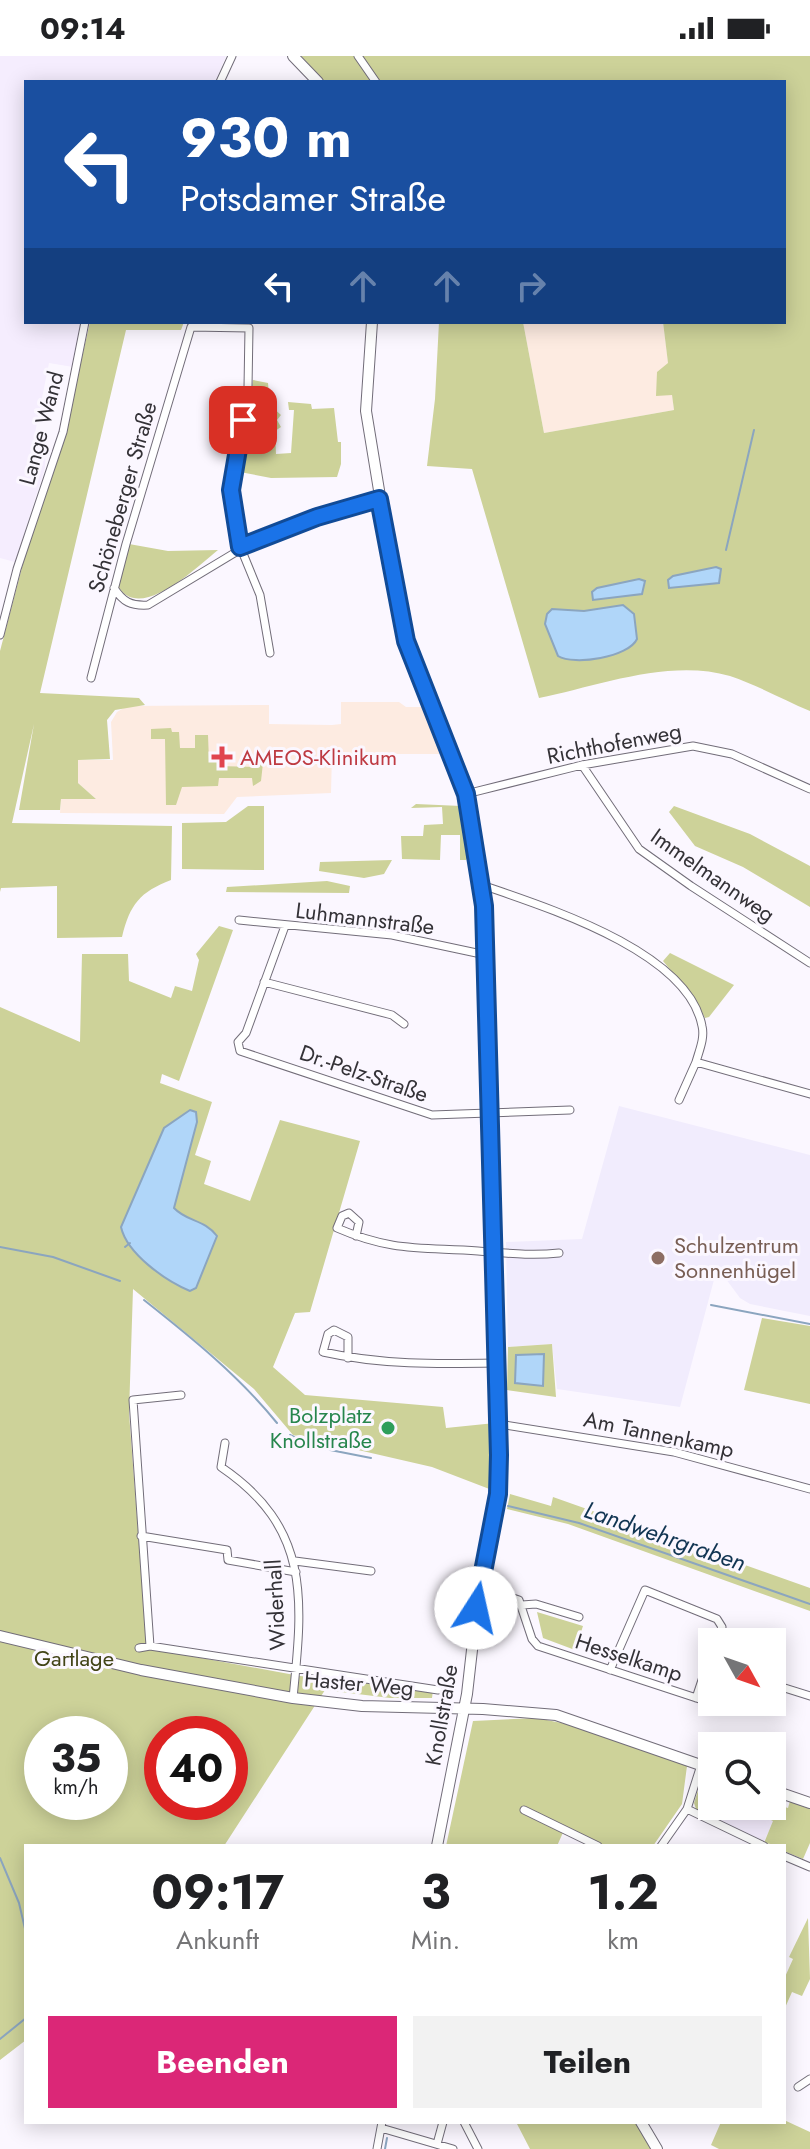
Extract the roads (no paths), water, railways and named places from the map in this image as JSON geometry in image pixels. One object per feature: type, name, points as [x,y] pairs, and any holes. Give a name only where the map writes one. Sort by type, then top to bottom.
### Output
[{"type":"street","points":[[221,80],[232,56]]},
{"type":"street","points":[[293,56],[316,80]]},
{"type":"street","points":[[358,56],[375,80]]},
{"type":"street","name":"Lange Wand","points":[[0,635],[17,569],[63,432],[85,324]]},
{"type":"street","name":"Knollstraße","points":[[372,324],[366,411],[379,499],[406,641],[466,794],[482,885],[486,955],[499,1424],[498,1494],[480,1587],[465,1709],[437,1844]]},
{"type":"street","name":"Schöneberger Straße","points":[[91,678],[114,588],[191,327],[249,328],[248,387],[231,490],[240,547]]},
{"type":"street","points":[[114,588],[121,599],[134,606],[148,605],[240,547],[317,517],[379,499]]},
{"type":"street","points":[[240,547],[260,595],[270,653]]},
{"type":"street","name":"Richthofenweg","points":[[466,794],[582,765],[669,748],[711,748],[810,789]]},
{"type":"street","name":"Immelmannweg","points":[[582,765],[639,849],[810,963]]},
{"type":"street","points":[[482,885],[612,935],[658,965],[678,986],[702,1023],[703,1036],[696,1062],[679,1100]]},
{"type":"street","name":"Luhmannstraße","points":[[239,920],[392,935],[486,955]]},
{"type":"street","points":[[285,926],[264,982],[379,1011],[404,1024]]},
{"type":"street","name":"Dr.-Pelz-Straße","points":[[264,982],[246,1033],[238,1042],[240,1051],[432,1115],[489,1113]]},
{"type":"street","points":[[696,1062],[810,1094]]},
{"type":"street","points":[[489,1113],[570,1110]]},
{"type":"street","points":[[356,1236],[409,1250],[516,1256],[559,1253]]},
{"type":"street","points":[[348,1358],[424,1365],[495,1363]]},
{"type":"street","points":[[150,1646],[133,1400],[181,1395]]},
{"type":"street","name":"Am Tannenkamp","points":[[499,1424],[674,1452],[810,1489]]},
{"type":"street","name":"Widerhall","points":[[225,1443],[221,1467],[244,1482],[267,1505],[281,1526],[295,1561],[296,1669],[293,1698]]},
{"type":"street","points":[[141,1536],[227,1550],[228,1560],[296,1572]]},
{"type":"street","points":[[295,1561],[371,1571]]},
{"type":"street","name":"Hesselkamp","points":[[480,1587],[513,1596],[522,1605],[532,1639],[538,1646],[696,1698]]},
{"type":"street","points":[[610,1670],[645,1590],[717,1619],[722,1628]]},
{"type":"street","name":"Hesselkamp","points":[[522,1605],[536,1604],[579,1617]]},
{"type":"street","name":"Haster Weg","points":[[0,1636],[141,1670],[293,1698],[362,1706],[556,1715],[698,1764]]},
{"type":"street","name":"Haster Weg","points":[[139,1648],[150,1646],[438,1690]]},
{"type":"street","points":[[786,1688],[810,1696]]},
{"type":"street","points":[[696,1698],[698,1692]]},
{"type":"street","points":[[662,1844],[687,1809],[698,1774]]},
{"type":"street","points":[[786,1795],[810,1803]]},
{"type":"street","points":[[687,1809],[760,1844]]},
{"type":"street","points":[[524,1810],[594,1844]]},
{"type":"street","points":[[786,1857],[810,1867]]},
{"type":"street","points":[[798,2087],[810,2079]]},
{"type":"street","points":[[437,2144],[442,2124]]},
{"type":"street","points":[[465,2124],[478,2149]]},
{"type":"street","points":[[642,2124],[657,2149]]},
{"type":"street","points":[[377,2149],[381,2125],[453,2149]]},
{"type":"water","points":[[716,567],[721,569],[719,583],[669,588],[668,580],[673,576]]},
{"type":"water","points":[[639,579],[645,581],[642,594],[593,600],[592,592],[597,588]]},
{"type":"water","points":[[623,605],[634,614],[637,639],[632,645],[613,655],[588,660],[558,656],[545,624],[547,614],[552,609],[584,611]]},
{"type":"water","points":[[190,1110],[196,1112],[197,1122],[174,1208],[207,1226],[217,1236],[196,1288],[190,1291],[170,1281],[139,1256],[121,1227],[164,1128]]},
{"type":"water","points":[[544,1354],[543,1386],[515,1383],[516,1355]]},
{"type":"waterway","points":[[726,550],[754,430]]},
{"type":"waterway","points":[[125,1247],[130,1243]]},
{"type":"waterway","name":"Landwehrgraben","points":[[0,1247],[53,1257],[120,1281]]},
{"type":"waterway","name":"Landwehrgraben","points":[[144,1300],[230,1373],[277,1423]]},
{"type":"waterway","points":[[711,1305],[810,1324]]},
{"type":"waterway","name":"Landwehrgraben","points":[[290,1435],[315,1447],[371,1458]]},
{"type":"waterway","name":"Landwehrgraben","points":[[508,1506],[579,1523],[810,1604]]},
{"type":"waterway","points":[[0,1858],[19,1903],[24,1924]]},
{"type":"waterway","points":[[0,2039],[24,2020]]},
{"type":"waterway","points":[[385,2149],[387,2138]]},
{"type":"place","name":"AMEOS-Klinikum","points":[[222,757]]},
{"type":"place","name":"Schulzentrum Sonnenhügel","points":[[658,1258]]},
{"type":"place","name":"Bolzplatz Knollstraße","points":[[388,1428]]},
{"type":"park label","name":"Gartlage","points":[[74,1658]]}]
